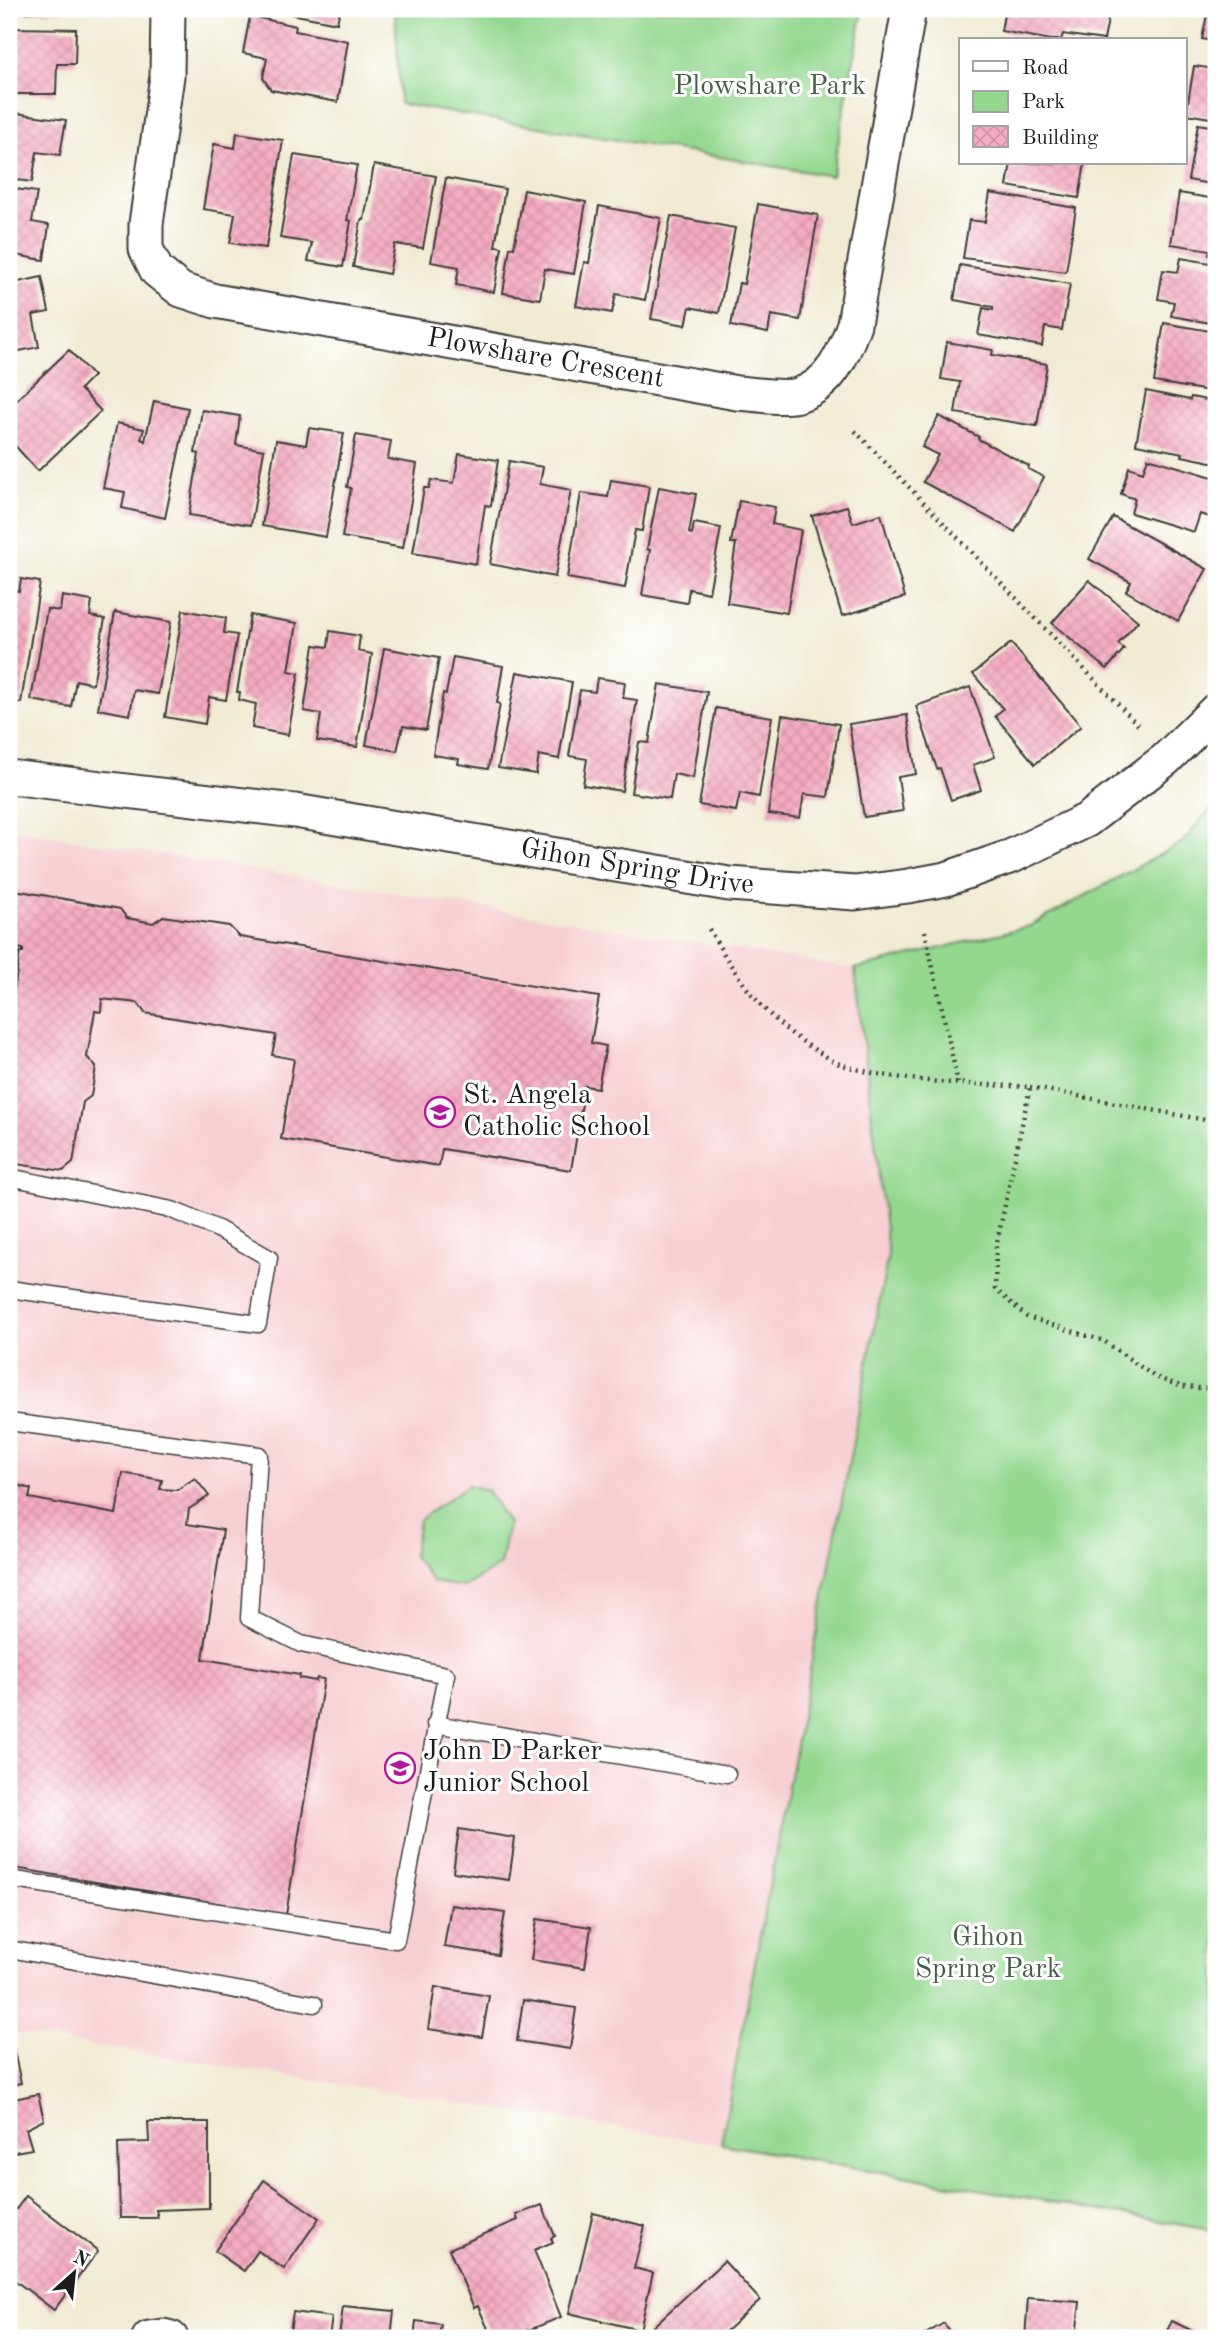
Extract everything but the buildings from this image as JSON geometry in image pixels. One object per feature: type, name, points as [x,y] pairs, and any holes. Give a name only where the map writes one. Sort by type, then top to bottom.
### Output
[{"type":"street","name":"Plowshare Crescent","points":[[168,9],[167,76],[146,224],[146,249],[157,271],[181,290],[215,301],[737,393],[769,396],[797,395],[822,382],[842,358],[854,324],[909,9]]},
{"type":"street","name":"Gihon Spring Drive","points":[[9,777],[295,811],[729,884],[855,893],[908,887],[946,879],[1012,856],[1087,820],[1167,759],[1216,710]]},
{"type":"street","points":[[149,2338],[171,2338]]},
{"type":"lane","points":[[9,1177],[173,1210],[218,1229],[269,1258],[258,1324],[9,1289]]},
{"type":"lane","points":[[9,1422],[259,1455],[249,1618],[301,1644],[446,1675],[396,1940],[9,1879]]},
{"type":"lane","points":[[435,1724],[727,1774]]},
{"type":"lane","points":[[9,1949],[314,2004]]},
{"type":"path","points":[[855,431],[1139,726]]},
{"type":"path","points":[[709,929],[734,973],[753,999],[799,1041],[838,1064],[883,1074],[958,1083],[1030,1087],[1216,1122]]},
{"type":"path","points":[[925,932],[958,1083]]},
{"type":"path","points":[[1030,1087],[996,1247],[995,1289],[1027,1318],[1104,1341],[1155,1377],[1184,1387],[1216,1389]]},
{"type":"shaded area","points":[[9,829],[855,969],[888,1255],[721,2144],[9,2032]]},
{"type":"green space","name":"Plowshare Park","points":[[395,9],[863,9],[832,176],[400,104]]},
{"type":"green space","name":"Gihon Spring Park","points":[[1216,802],[1216,2231],[721,2144],[888,1255],[855,969],[1030,926],[1183,842]]},
{"type":"green space","points":[[468,1485],[487,1490],[508,1524],[500,1565],[464,1587],[433,1582],[413,1556],[419,1520]]},
{"type":"place","name":"St. Angela Catholic School","points":[[440,1112]]},
{"type":"place","name":"John D Parker Junior School","points":[[400,1768]]}]
